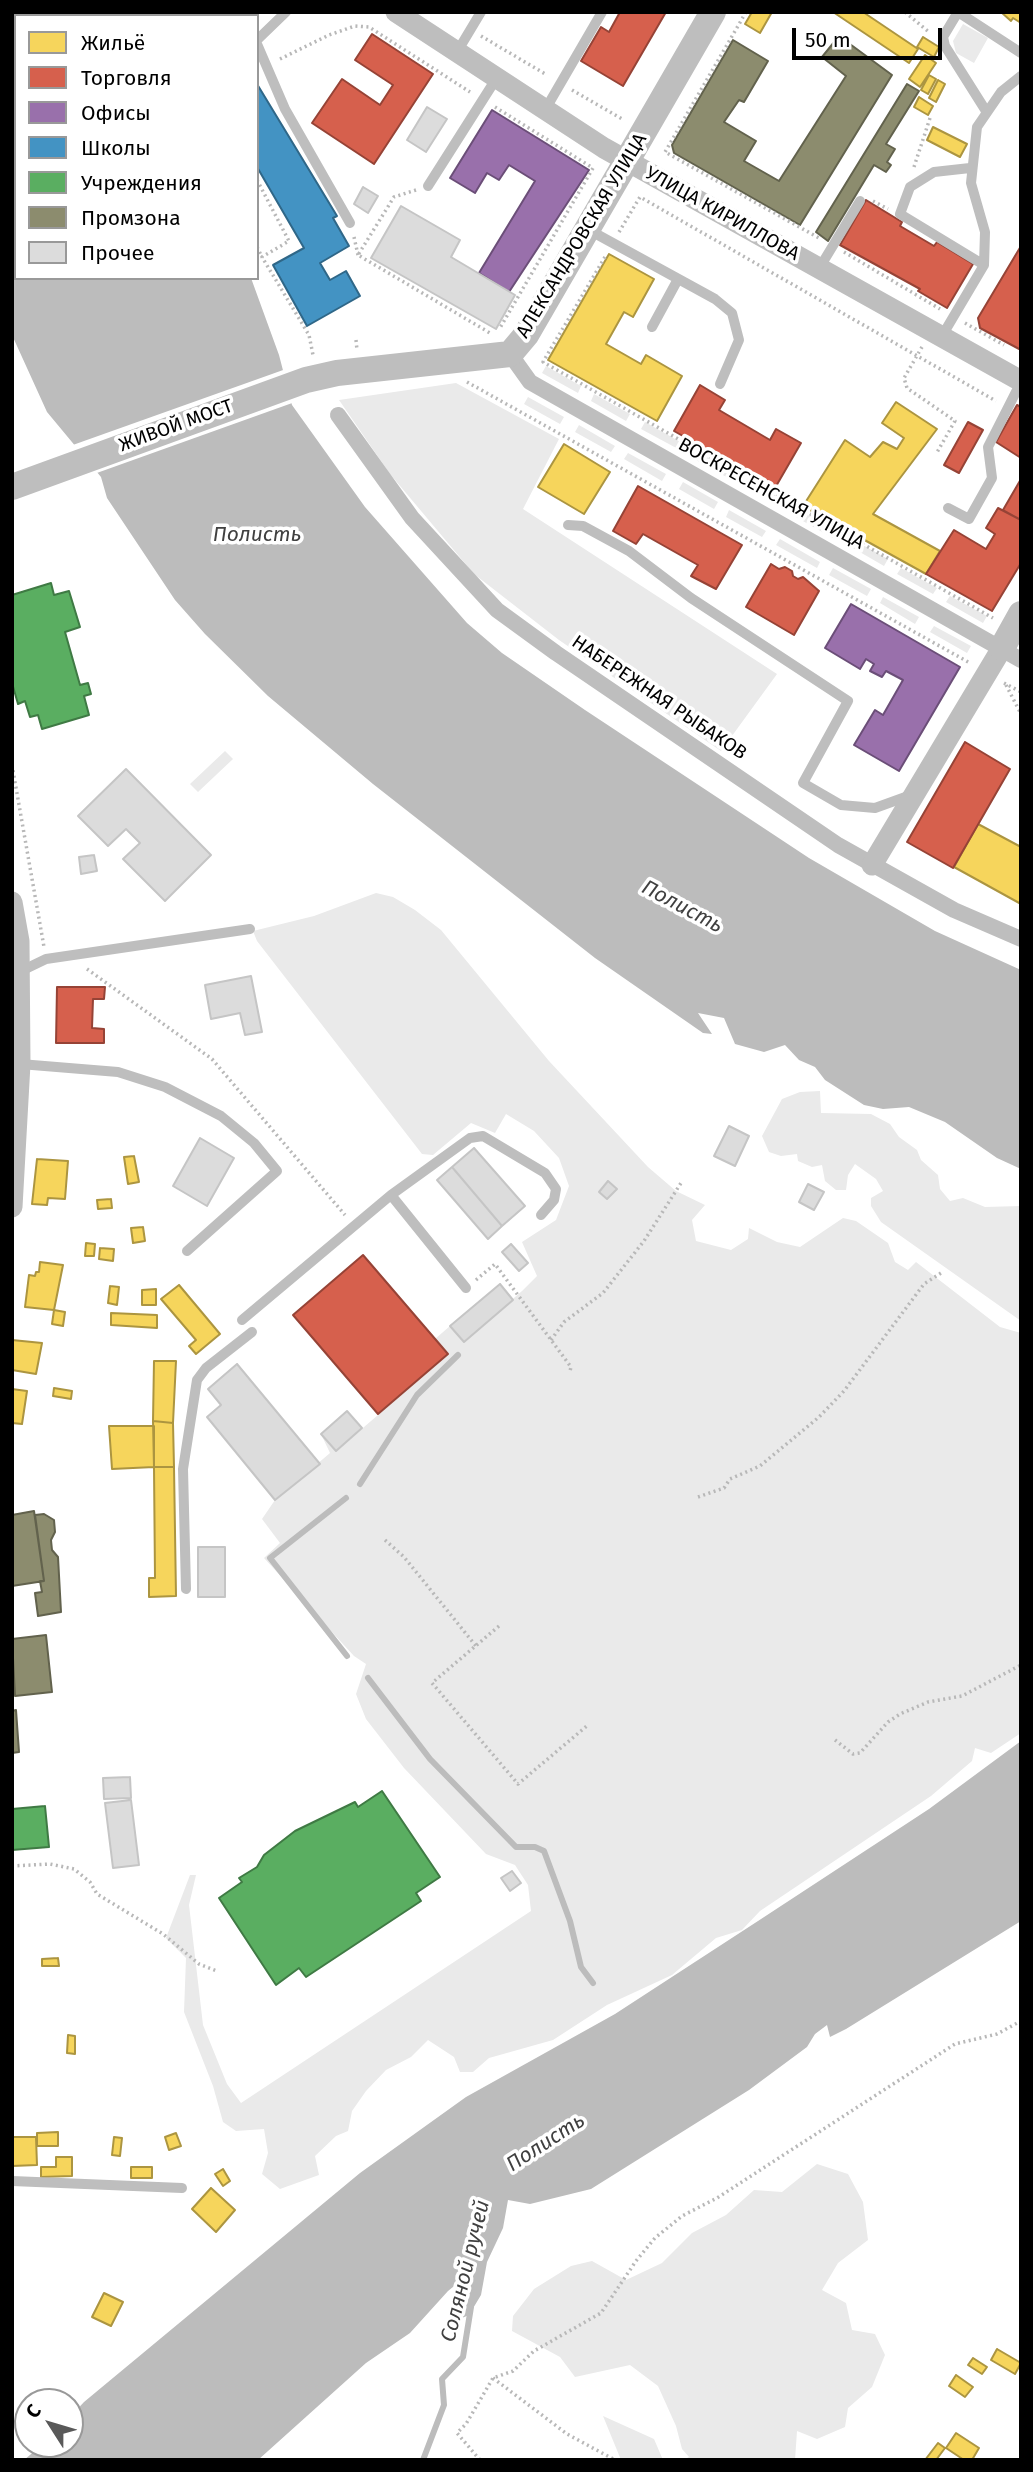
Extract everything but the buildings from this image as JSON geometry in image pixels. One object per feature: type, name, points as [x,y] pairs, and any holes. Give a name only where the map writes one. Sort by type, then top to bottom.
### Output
[{"type":"street","name":"УЛИЦА КИРИЛЛОВА","points":[[396,12],[627,161],[1021,381]]},
{"type":"street","name":"АЛЕКСАНДРОВСКАЯ УЛИЦА","points":[[309,368],[337,373],[510,354],[526,335],[713,12]]},
{"type":"street","name":"ВОСКРЕСЕНСКАЯ УЛИЦА","points":[[510,354],[530,382],[1011,654]]},
{"type":"street","name":"ЖИВОЙ МОСТ","points":[[12,487],[309,368]]},
{"type":"street","name":"НАБЕРЕЖНАЯ РЫБАКОВ","points":[[338,415],[412,518],[498,610],[556,653],[872,865],[954,910],[1021,939]]},
{"type":"street","points":[[872,865],[986,672],[1011,654],[1021,614]]},
{"type":"street","points":[[12,902],[19,941],[16,973],[20,1064],[12,1207]]},
{"type":"lane","points":[[259,40],[286,12]]},
{"type":"lane","points":[[457,52],[481,12]]},
{"type":"lane","points":[[545,110],[602,12]]},
{"type":"lane","points":[[986,111],[945,46],[943,37],[958,12],[1021,53]]},
{"type":"lane","points":[[259,47],[285,109],[350,223]]},
{"type":"lane","points":[[937,333],[984,265],[985,232],[971,183],[970,168],[977,127],[1001,92],[1021,76]]},
{"type":"lane","points":[[428,186],[496,79]]},
{"type":"lane","points":[[970,168],[934,172],[910,187],[900,214],[984,265]]},
{"type":"lane","points":[[820,267],[860,201]]},
{"type":"lane","points":[[588,229],[677,281],[715,299],[732,313],[739,340],[720,384]]},
{"type":"lane","points":[[652,327],[677,281]]},
{"type":"lane","points":[[948,508],[970,519],[992,478],[988,447],[1021,381]]},
{"type":"lane","points":[[568,525],[583,526],[629,551],[691,598],[848,701],[803,783],[841,805],[875,808],[915,794]]},
{"type":"lane","points":[[16,973],[46,959],[250,929]]},
{"type":"lane","points":[[20,1064],[118,1072],[165,1087],[220,1116],[254,1143],[277,1171],[187,1251]]},
{"type":"lane","points":[[242,1320],[391,1195],[470,1138],[483,1136],[545,1173],[556,1189],[554,1200],[541,1215]]},
{"type":"lane","points":[[391,1195],[466,1288]]},
{"type":"lane","points":[[186,1589],[183,1469],[197,1380],[206,1368],[252,1332]]},
{"type":"lane","points":[[12,2181],[182,2188]]},
{"type":"path","points":[[665,152],[746,12]]},
{"type":"path","points":[[905,12],[945,46]]},
{"type":"path","points":[[267,67],[329,35],[355,26],[369,27]]},
{"type":"path","points":[[910,187],[930,118]]},
{"type":"path","points":[[477,335],[498,331],[593,168]]},
{"type":"path","points":[[259,184],[289,241],[262,257]]},
{"type":"path","points":[[428,186],[394,197],[358,256],[490,332]]},
{"type":"path","points":[[989,616],[543,362],[640,197],[1007,407]]},
{"type":"path","points":[[860,201],[866,198],[900,214]]},
{"type":"path","points":[[259,251],[309,335],[309,368]]},
{"type":"path","points":[[936,454],[955,421],[906,388],[904,378],[918,355],[937,333]]},
{"type":"path","points":[[356,340],[357,350]]},
{"type":"path","points":[[460,378],[1021,692]]},
{"type":"path","points":[[1005,683],[1021,714]]},
{"type":"path","points":[[12,765],[46,959]]},
{"type":"path","points":[[68,956],[212,1059],[354,1226]]},
{"type":"path","points":[[551,1340],[564,1322],[603,1293],[644,1241],[681,1183]]},
{"type":"path","points":[[466,1288],[495,1264],[571,1367],[570,1371]]},
{"type":"path","points":[[698,1497],[724,1488],[730,1479],[760,1466],[819,1417],[901,1318],[924,1284],[941,1273]]},
{"type":"path","points":[[385,1540],[404,1557],[476,1646]]},
{"type":"path","points":[[499,1626],[432,1683],[518,1784],[587,1725]]},
{"type":"path","points":[[835,1740],[853,1754],[860,1754],[888,1722],[900,1714],[928,1702],[962,1696],[980,1689],[1021,1665]]},
{"type":"path","points":[[12,1866],[50,1864],[74,1869],[90,1882],[97,1894],[163,1934],[200,1964],[217,1971]]},
{"type":"path","points":[[480,2460],[457,2433],[493,2378],[513,2371],[534,2351],[601,2314],[642,2253],[682,2216],[718,2198],[955,2044],[997,2034],[1021,2021]]},
{"type":"path","points":[[493,2378],[567,2434],[615,2460]]},
{"type":"shaded area","points":[[963,24],[988,38],[974,63],[956,53],[953,41]]},
{"type":"shaded area","points":[[546,366],[581,386],[578,393],[542,373]]},
{"type":"shaded area","points":[[456,383],[559,439],[523,509],[777,674],[721,751],[559,640],[474,574],[390,474],[339,400]]},
{"type":"shaded area","points":[[594,394],[630,414],[626,421],[591,401]]},
{"type":"shaded area","points":[[528,397],[564,417],[560,424],[524,404]]},
{"type":"shaded area","points":[[645,422],[684,444],[680,450],[641,429]]},
{"type":"shaded area","points":[[579,425],[615,446],[611,452],[575,432]]},
{"type":"shaded area","points":[[698,452],[734,472],[730,479],[694,459]]},
{"type":"shaded area","points":[[628,453],[666,474],[662,481],[624,459]]},
{"type":"shaded area","points":[[747,479],[783,500],[779,507],[743,486]]},
{"type":"shaded area","points":[[683,482],[718,502],[714,509],[679,489]]},
{"type":"shaded area","points":[[797,509],[837,531],[833,538],[794,516]]},
{"type":"shaded area","points":[[729,510],[766,531],[762,537],[726,517]]},
{"type":"shaded area","points":[[850,538],[888,559],[884,566],[846,544]]},
{"type":"shaded area","points":[[780,539],[820,562],[817,568],[776,545]]},
{"type":"shaded area","points":[[833,568],[871,589],[867,596],[829,575]]},
{"type":"shaded area","points":[[901,568],[937,588],[933,594],[897,574]]},
{"type":"shaded area","points":[[950,596],[987,616],[983,623],[946,602]]},
{"type":"shaded area","points":[[883,597],[919,617],[915,624],[880,603]]},
{"type":"shaded area","points":[[934,626],[971,646],[967,653],[930,632]]},
{"type":"shaded area","points":[[225,751],[233,759],[198,792],[190,784]]},
{"type":"shaded area","points":[[376,893],[393,897],[441,930],[549,1061],[648,1167],[676,1191],[705,1205],[692,1220],[696,1241],[731,1250],[748,1239],[749,1228],[777,1242],[800,1247],[843,1218],[856,1221],[888,1243],[895,1262],[908,1270],[916,1262],[1000,1327],[1021,1333],[1021,1733],[991,1753],[975,1748],[972,1761],[931,1796],[760,1911],[742,1930],[716,1938],[672,1975],[607,2005],[553,2040],[489,2058],[473,2072],[460,2072],[454,2057],[428,2040],[411,2057],[386,2070],[366,2091],[352,2111],[348,2131],[336,2136],[315,2156],[319,2175],[280,2189],[262,2174],[268,2153],[264,2129],[236,2131],[223,2122],[213,2086],[184,2012],[186,1958],[166,1938],[190,1875],[196,1875],[189,1905],[203,2025],[227,2084],[241,2103],[531,1911],[528,1885],[515,1865],[486,1854],[404,1768],[366,1719],[356,1694],[366,1664],[354,1656],[264,1558],[280,1543],[262,1519],[275,1500],[330,1453],[321,1434],[336,1451],[448,1355],[435,1339],[450,1326],[464,1341],[537,1276],[522,1242],[556,1220],[569,1186],[559,1158],[534,1131],[506,1114],[495,1133],[471,1123],[433,1155],[422,1154],[257,941],[253,931],[314,916]]},
{"type":"shaded area","points":[[820,1091],[821,1113],[871,1114],[890,1124],[899,1137],[917,1150],[921,1160],[938,1175],[940,1189],[950,1201],[963,1198],[985,1207],[1021,1206],[1021,1321],[881,1222],[871,1206],[871,1198],[883,1191],[876,1179],[855,1164],[848,1175],[846,1190],[836,1190],[825,1181],[822,1165],[812,1167],[798,1161],[797,1154],[781,1156],[769,1152],[762,1136],[782,1099],[800,1092]]},
{"type":"shaded area","points":[[817,2164],[848,2174],[863,2202],[868,2240],[838,2263],[822,2290],[846,2303],[852,2330],[875,2334],[885,2355],[872,2387],[848,2408],[845,2427],[817,2439],[797,2431],[795,2460],[683,2460],[689,2457],[682,2449],[676,2426],[658,2386],[630,2365],[575,2377],[560,2357],[512,2331],[513,2316],[534,2289],[571,2266],[592,2261],[626,2280],[662,2263],[692,2233],[726,2215],[754,2190],[782,2192]]},
{"type":"shaded area","points":[[603,2416],[654,2439],[663,2460],[621,2460]]},
{"type":"water","name":"Полисть","points":[[12,12],[132,12],[134,14],[14,14],[14,280],[252,280],[279,355],[292,405],[365,507],[467,623],[502,653],[809,858],[935,931],[1021,970],[1021,1169],[997,1158],[945,1122],[909,1107],[883,1109],[864,1105],[825,1080],[815,1067],[799,1060],[785,1045],[764,1052],[735,1044],[724,1018],[698,1013],[712,1034],[703,1033],[595,958],[373,784],[268,696],[205,634],[175,600],[107,498],[101,477],[47,412],[12,335]]},
{"type":"water","points":[[1021,1741],[1021,1921],[846,2029],[830,2037],[827,2025],[815,2034],[807,2047],[749,2090],[591,2189],[530,2204],[508,2200],[503,2228],[487,2262],[481,2295],[469,2315],[462,2318],[475,2269],[448,2291],[410,2333],[366,2363],[258,2460],[24,2460],[84,2458],[84,2402],[360,2173],[466,2097],[615,2014],[929,1809]]},
{"type":"pier","points":[[286,369],[295,402],[94,474],[70,446]]},
{"type":"waterway","points":[[360,1484],[417,1395],[458,1355]]},
{"type":"waterway","points":[[346,1498],[270,1558],[347,1656]]},
{"type":"waterway","points":[[368,1678],[430,1759],[516,1847],[535,1847],[544,1851],[570,1921],[581,1967],[593,1983]]},
{"type":"waterway","name":"Соляной ручей","points":[[423,2460],[444,2405],[442,2379],[463,2357],[471,2307]]}]
